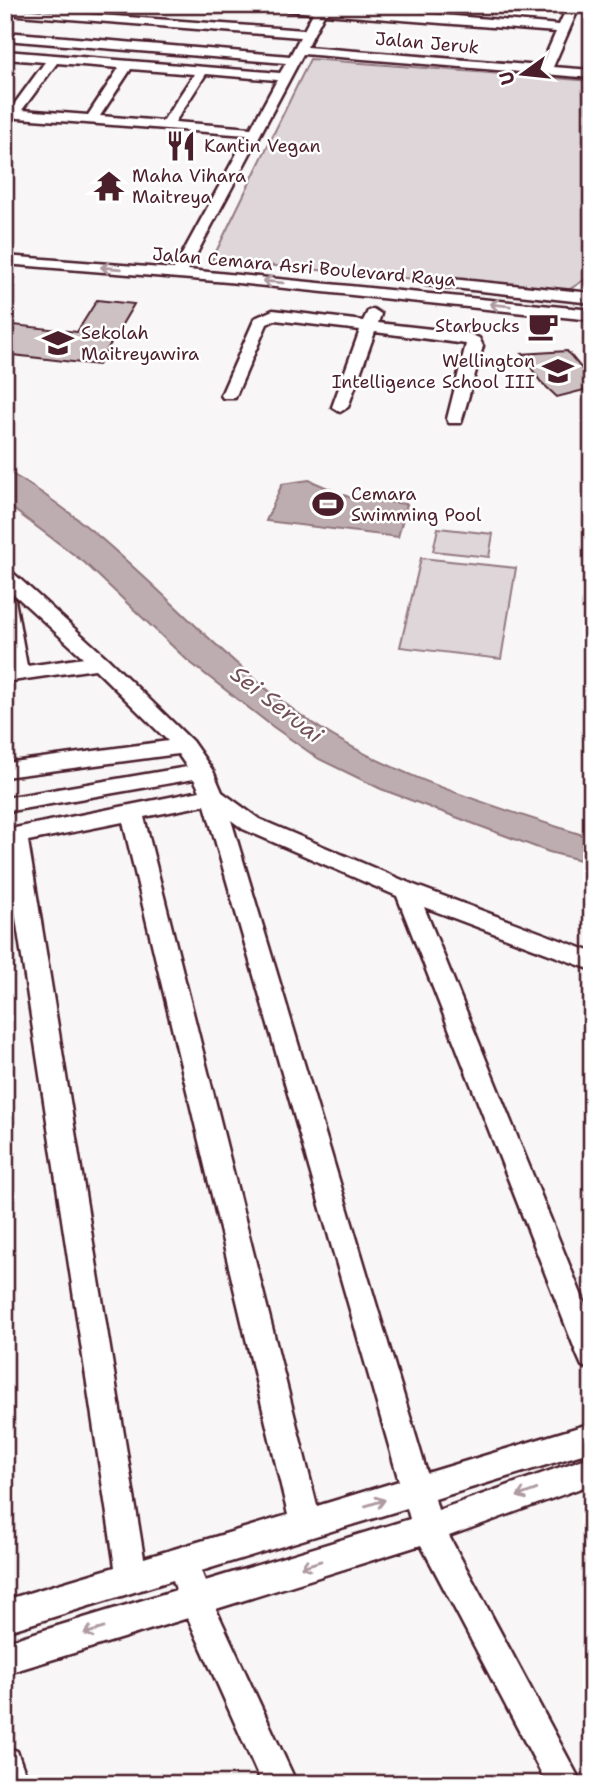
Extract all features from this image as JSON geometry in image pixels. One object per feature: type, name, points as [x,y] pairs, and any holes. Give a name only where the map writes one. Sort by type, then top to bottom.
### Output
[{"type":"street","points":[[9,5],[5,11],[309,34]]},
{"type":"street","points":[[257,5],[565,29]]},
{"type":"street","points":[[545,71],[574,5]]},
{"type":"street","points":[[179,274],[322,8]]},
{"type":"street","name":"Jalan Jeruk","points":[[5,36],[592,74]]},
{"type":"street","points":[[5,55],[285,77]]},
{"type":"street","points":[[10,113],[54,58]]},
{"type":"street","points":[[91,120],[128,64]]},
{"type":"street","points":[[167,125],[202,71]]},
{"type":"street","points":[[10,113],[255,132]]},
{"type":"street","name":"Jalan Cemara Asri Boulevard Raya","points":[[11,253],[188,260],[332,273]]},
{"type":"street","name":"Jalan Cemara Asri Boulevard Raya","points":[[11,253],[179,274],[382,285],[592,315]]},
{"type":"street","name":"Jalan Cemara Asri Boulevard Raya","points":[[411,280],[592,298]]},
{"type":"street","points":[[340,407],[382,285]]},
{"type":"street","points":[[229,395],[260,321],[273,315],[467,338],[473,341],[475,346],[455,419]]},
{"type":"street","points":[[6,578],[100,662],[185,746],[202,771],[213,796],[428,1528],[565,1784]]},
{"type":"street","points":[[5,600],[12,675],[100,662]]},
{"type":"street","points":[[5,770],[185,746]]},
{"type":"street","points":[[5,805],[202,771]]},
{"type":"street","points":[[132,1578],[11,837],[213,796],[251,824],[406,891],[592,961]]},
{"type":"street","points":[[132,813],[306,1525]]},
{"type":"street","points":[[406,891],[592,1357]]},
{"type":"street","points":[[5,1616],[592,1437]]},
{"type":"street","points":[[5,1658],[428,1528],[592,1470]]},
{"type":"street","points":[[182,1562],[196,1600],[280,1784]]},
{"type":"street","points":[[5,1763],[12,1784]]},
{"type":"shaded area","points":[[310,59],[592,81],[592,275],[570,289],[520,289],[212,260]]},
{"type":"shaded area","points":[[438,528],[493,534],[489,557],[433,551]]},
{"type":"shaded area","points":[[421,558],[516,568],[501,659],[400,647]]},
{"type":"water","name":"Sei Seruai","points":[[5,470],[83,523],[223,651],[295,711],[363,753],[400,770],[476,800],[592,838],[592,863],[549,852],[381,789],[319,759],[187,660],[85,563],[5,503]]},
{"type":"water","points":[[309,480],[351,498],[407,504],[398,537],[266,521],[282,484]]},
{"type":"building","name":"Sekolah Maitreyawira","points":[[97,300],[134,304],[98,365],[5,354],[5,324],[77,332]]},
{"type":"building","name":"Wellington Intelligence School III","points":[[567,351],[592,381],[592,388],[557,397],[540,381],[522,354]]},
{"type":"place","name":"Kantin Vegan","points":[[181,146]]},
{"type":"place","name":"Maha Vihara Maitreya","points":[[109,186]]},
{"type":"place","name":"Starbucks","points":[[543,326]]},
{"type":"place","name":"Sekolah Maitreyawira","points":[[58,343]]},
{"type":"place","name":"Wellington Intelligence School III","points":[[558,371]]},
{"type":"place","name":"Cemara Swimming Pool","points":[[328,504]]}]
